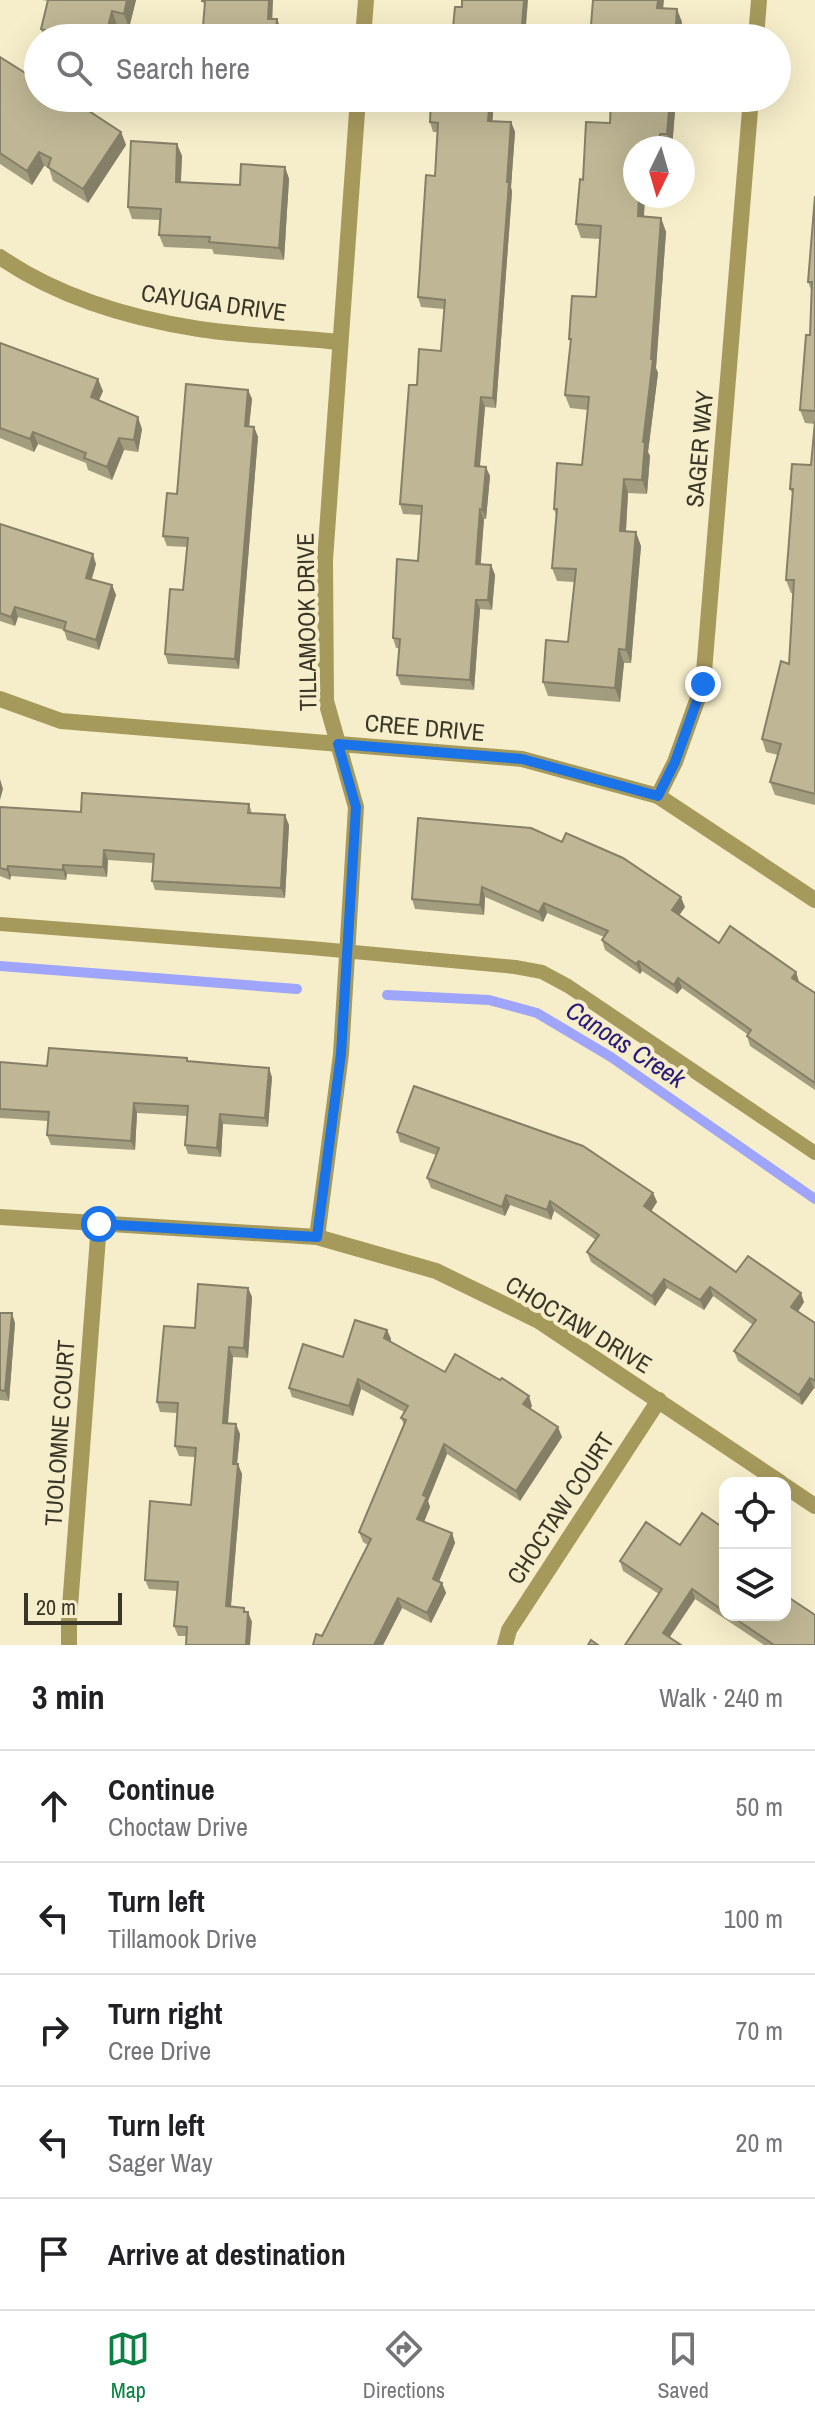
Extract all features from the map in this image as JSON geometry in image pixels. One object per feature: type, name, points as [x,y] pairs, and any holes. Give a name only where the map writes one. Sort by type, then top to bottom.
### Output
[{"type":"street","points":[[364,24],[366,0]]},
{"type":"street","points":[[757,24],[759,0]]},
{"type":"street","name":"TILLAMOOK DRIVE","points":[[317,1237],[341,1054],[356,807],[326,701],[325,560],[357,112]]},
{"type":"street","name":"SAGER WAY","points":[[658,796],[675,762],[703,684],[750,112]]},
{"type":"street","name":"CAYUGA DRIVE","points":[[0,257],[26,275],[118,313],[201,329],[339,342]]},
{"type":"street","name":"CREE DRIVE","points":[[0,699],[61,721],[522,759],[658,796],[815,900]]},
{"type":"street","name":"CHOCTAW DRIVE","points":[[0,1217],[317,1237],[436,1271],[539,1321],[773,1477]]},
{"type":"street","name":"TUOLOMNE COURT","points":[[69,1645],[99,1224]]},
{"type":"street","name":"CHOCTAW COURT","points":[[505,1645],[509,1630],[659,1400]]},
{"type":"street","name":"CHOCTAW DRIVE","points":[[791,1490],[815,1506]]},
{"type":"lane","points":[[0,924],[347,951],[542,972],[568,986],[815,1153]]},
{"type":"building","points":[[48,0],[127,0],[124,14],[112,11],[109,24],[42,24]]},
{"type":"building","points":[[269,0],[268,19],[277,19],[276,24],[203,24],[205,2],[202,1]]},
{"type":"building","points":[[462,0],[524,0],[522,24],[453,24],[455,7],[462,7]]},
{"type":"building","points":[[593,0],[658,0],[657,8],[677,9],[676,24],[591,24]]},
{"type":"building","points":[[0,57],[24,72],[24,112],[91,112],[121,132],[83,189],[48,167],[51,158],[39,152],[27,171],[0,153]]},
{"type":"building","points":[[430,112],[489,112],[488,121],[511,122],[493,398],[481,397],[475,466],[486,467],[476,564],[491,565],[488,600],[476,600],[470,680],[397,675],[400,639],[393,638],[397,559],[418,561],[422,506],[400,504],[409,385],[417,385],[419,349],[441,351],[445,300],[418,297],[426,175],[435,176],[438,123],[430,122]]},
{"type":"building","points":[[610,112],[669,112],[667,134],[623,136],[623,208],[638,208],[638,216],[661,218],[642,480],[624,479],[620,531],[636,532],[626,650],[619,649],[615,688],[543,682],[546,640],[568,642],[576,569],[552,568],[557,463],[582,465],[589,397],[565,395],[572,296],[596,297],[601,226],[576,224],[580,179],[583,180],[586,122],[610,123]]},
{"type":"building","points":[[131,141],[177,144],[176,182],[240,185],[241,164],[285,167],[279,248],[209,242],[210,237],[159,235],[161,209],[128,207]]},
{"type":"building","points":[[815,196],[815,411],[800,410],[806,335],[810,335],[812,282],[808,282]]},
{"type":"building","points":[[0,343],[98,379],[91,397],[138,417],[134,440],[119,438],[107,467],[84,458],[86,453],[33,432],[30,439],[0,428]]},
{"type":"building","points":[[186,384],[248,390],[245,426],[254,427],[235,659],[165,654],[170,589],[183,590],[188,538],[163,536],[167,493],[177,494]]},
{"type":"building","points":[[815,421],[815,794],[770,782],[781,744],[762,739],[781,661],[789,664],[794,580],[786,580],[792,464],[811,465]]},
{"type":"building","points":[[0,524],[93,554],[86,578],[112,585],[96,640],[64,630],[66,622],[15,607],[11,617],[0,613]]},
{"type":"building","points":[[82,793],[249,804],[248,813],[285,815],[281,888],[152,881],[154,854],[104,850],[103,867],[63,865],[63,870],[0,868],[0,807],[81,812]]},
{"type":"building","points":[[418,818],[531,828],[562,842],[566,833],[623,858],[681,897],[672,910],[719,943],[730,926],[796,972],[792,978],[815,993],[815,1083],[747,1036],[751,1030],[678,978],[674,985],[602,940],[608,931],[544,903],[539,912],[482,887],[480,905],[412,899]]},
{"type":"building","points":[[49,1048],[187,1058],[187,1061],[269,1068],[265,1118],[220,1114],[217,1148],[185,1145],[188,1106],[134,1103],[131,1141],[47,1135],[49,1112],[0,1109],[0,1062],[47,1066]]},
{"type":"building","points":[[414,1086],[583,1146],[653,1193],[644,1206],[736,1272],[748,1256],[801,1293],[791,1307],[815,1323],[815,1381],[810,1378],[799,1395],[734,1351],[756,1320],[710,1287],[700,1300],[664,1279],[652,1296],[587,1252],[599,1235],[550,1201],[547,1210],[506,1195],[502,1207],[427,1178],[439,1148],[397,1132]]},
{"type":"building","points":[[198,1284],[248,1288],[244,1348],[229,1347],[223,1423],[236,1424],[233,1464],[238,1464],[226,1606],[244,1608],[244,1612],[248,1612],[246,1645],[186,1645],[187,1627],[174,1626],[178,1582],[145,1580],[150,1501],[191,1505],[196,1448],[175,1446],[178,1403],[157,1402],[164,1326],[195,1328]]},
{"type":"building","points":[[0,1313],[12,1313],[5,1391],[0,1390]]},
{"type":"building","points":[[355,1320],[387,1330],[384,1338],[445,1372],[455,1354],[500,1380],[502,1378],[529,1396],[523,1404],[558,1427],[516,1491],[444,1444],[423,1495],[427,1497],[417,1519],[452,1533],[433,1579],[442,1583],[427,1613],[398,1598],[374,1645],[313,1645],[316,1634],[322,1636],[371,1539],[359,1532],[406,1420],[401,1418],[408,1406],[358,1379],[349,1406],[289,1388],[303,1344],[343,1357]]},
{"type":"building","points":[[702,1513],[719,1525],[719,1608],[692,1589],[663,1633],[681,1645],[625,1645],[662,1589],[620,1561],[646,1522],[680,1545]]},
{"type":"building","points":[[791,1599],[815,1615],[815,1645],[774,1645],[739,1621],[791,1621]]},
{"type":"waterway","name":"Canoas Creek","points":[[0,966],[297,989]]},
{"type":"waterway","name":"Canoas Creek","points":[[387,995],[489,1000],[537,1013],[611,1057],[815,1199]]},
{"type":"route","points":[[99,1224],[317,1237],[341,1054],[356,807],[338,744],[522,759],[658,796],[675,762],[703,684]]}]
